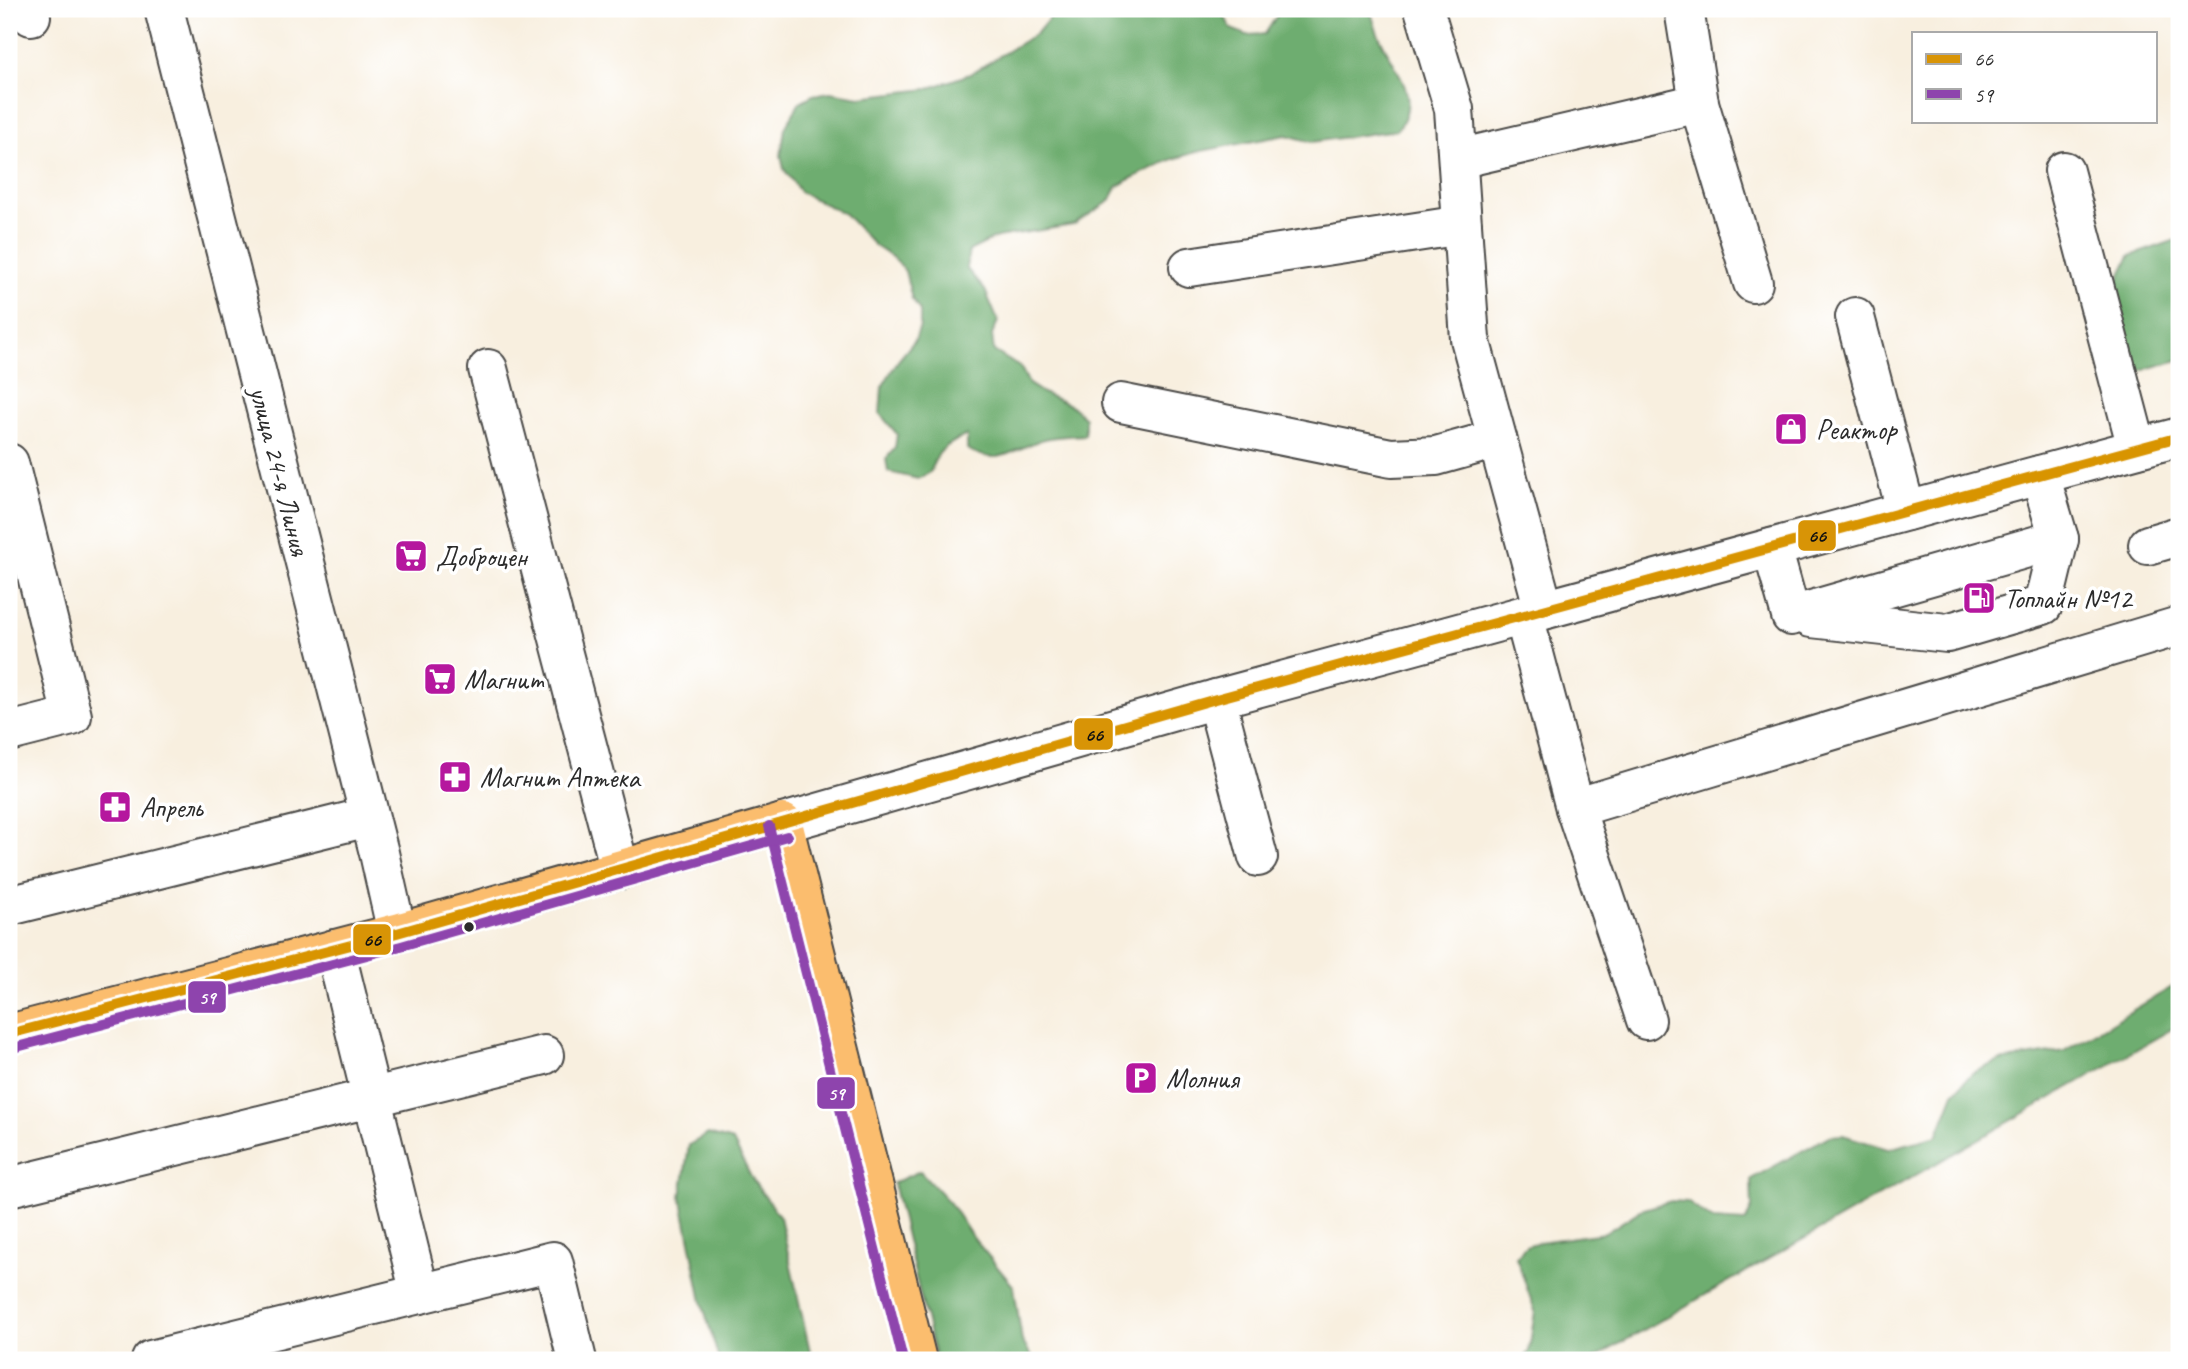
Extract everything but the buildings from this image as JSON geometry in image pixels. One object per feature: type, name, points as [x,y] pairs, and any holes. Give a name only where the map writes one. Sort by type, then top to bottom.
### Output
[{"type":"main road","points":[[9,1034],[397,933],[783,823],[917,1360]]},
{"type":"street","name":"улица 24-я Линия","points":[[164,9],[379,853],[397,933]]},
{"type":"street","points":[[1424,9],[1454,109],[1470,339],[1497,439],[1575,808],[1646,1020]]},
{"type":"street","points":[[1684,9],[1699,103],[1753,283]]},
{"type":"street","points":[[1458,159],[1699,103]]},
{"type":"street","points":[[2064,171],[2137,448]]},
{"type":"street","points":[[1189,267],[1462,225]]},
{"type":"street","points":[[1855,317],[1906,511]]},
{"type":"street","points":[[488,369],[620,870]]},
{"type":"street","points":[[1122,403],[1391,458],[1436,456],[1497,439]]},
{"type":"street","points":[[783,823],[1216,699],[2179,438]]},
{"type":"street","points":[[9,463],[72,716],[9,732]]},
{"type":"street","points":[[1791,616],[1947,633],[2043,605],[2059,539],[2040,475]]},
{"type":"street","points":[[1791,616],[2059,539]]},
{"type":"street","points":[[1772,548],[1791,616]]},
{"type":"street","points":[[1575,808],[2179,626]]},
{"type":"street","points":[[1216,699],[1258,857]]},
{"type":"street","points":[[9,906],[368,817]]},
{"type":"street","points":[[335,949],[420,1294]]},
{"type":"street","points":[[9,1187],[544,1055]]},
{"type":"street","points":[[151,1360],[553,1261],[577,1360]]},
{"type":"green space","points":[[1057,9],[1221,9],[1231,29],[1247,35],[1265,34],[1281,9],[1370,9],[1379,36],[1404,84],[1407,107],[1404,118],[1397,130],[1312,142],[1286,135],[1196,152],[1170,160],[1128,180],[1117,187],[1110,201],[1073,225],[997,237],[969,251],[966,268],[985,290],[998,321],[992,335],[994,351],[1021,368],[1029,384],[1072,406],[1085,418],[1085,435],[1046,439],[1004,455],[988,457],[967,449],[967,435],[944,449],[936,458],[931,471],[918,479],[888,472],[886,459],[895,448],[897,434],[880,414],[882,387],[915,340],[920,326],[920,311],[912,299],[905,271],[896,260],[874,245],[845,214],[800,192],[784,169],[781,156],[785,128],[800,102],[813,95],[830,92],[860,97],[927,89],[970,74],[1037,33]]},
{"type":"green space","points":[[2179,239],[2179,360],[2131,373],[2110,296],[2130,256]]},
{"type":"green space","points":[[2179,983],[2179,1025],[1591,1360],[1522,1360],[1529,1351],[1535,1311],[1516,1257],[1526,1246],[1605,1233],[1641,1210],[1671,1201],[1687,1202],[1713,1220],[1745,1222],[1752,1208],[1751,1179],[1829,1136],[1843,1135],[1888,1149],[1937,1136],[1954,1093],[1972,1073],[1999,1061],[2064,1051]]},
{"type":"green space","points":[[708,1134],[733,1141],[752,1179],[780,1217],[812,1360],[719,1360],[702,1302],[681,1196],[689,1145]]},
{"type":"green space","points":[[920,1171],[950,1203],[971,1235],[1014,1287],[1022,1341],[1034,1360],[936,1360],[893,1183]]},
{"type":"transit line","name":"66","points":[[9,1034],[397,933],[1216,699],[2179,437]]},
{"type":"transit line","name":"59","points":[[769,826],[903,1360]]},
{"type":"transit line","name":"59","points":[[13,1048],[401,946],[787,836]]},
{"type":"place","name":"Реактор","points":[[1791,429]]},
{"type":"place","name":"Доброцен","points":[[411,556]]},
{"type":"place","name":"Топлайн №12","points":[[1979,598]]},
{"type":"place","name":"Магнит","points":[[440,679]]},
{"type":"place","name":"Магнит Аптека","points":[[455,777]]},
{"type":"place","name":"Апрель","points":[[115,807]]},
{"type":"place","name":"Молния","points":[[1141,1078]]}]
